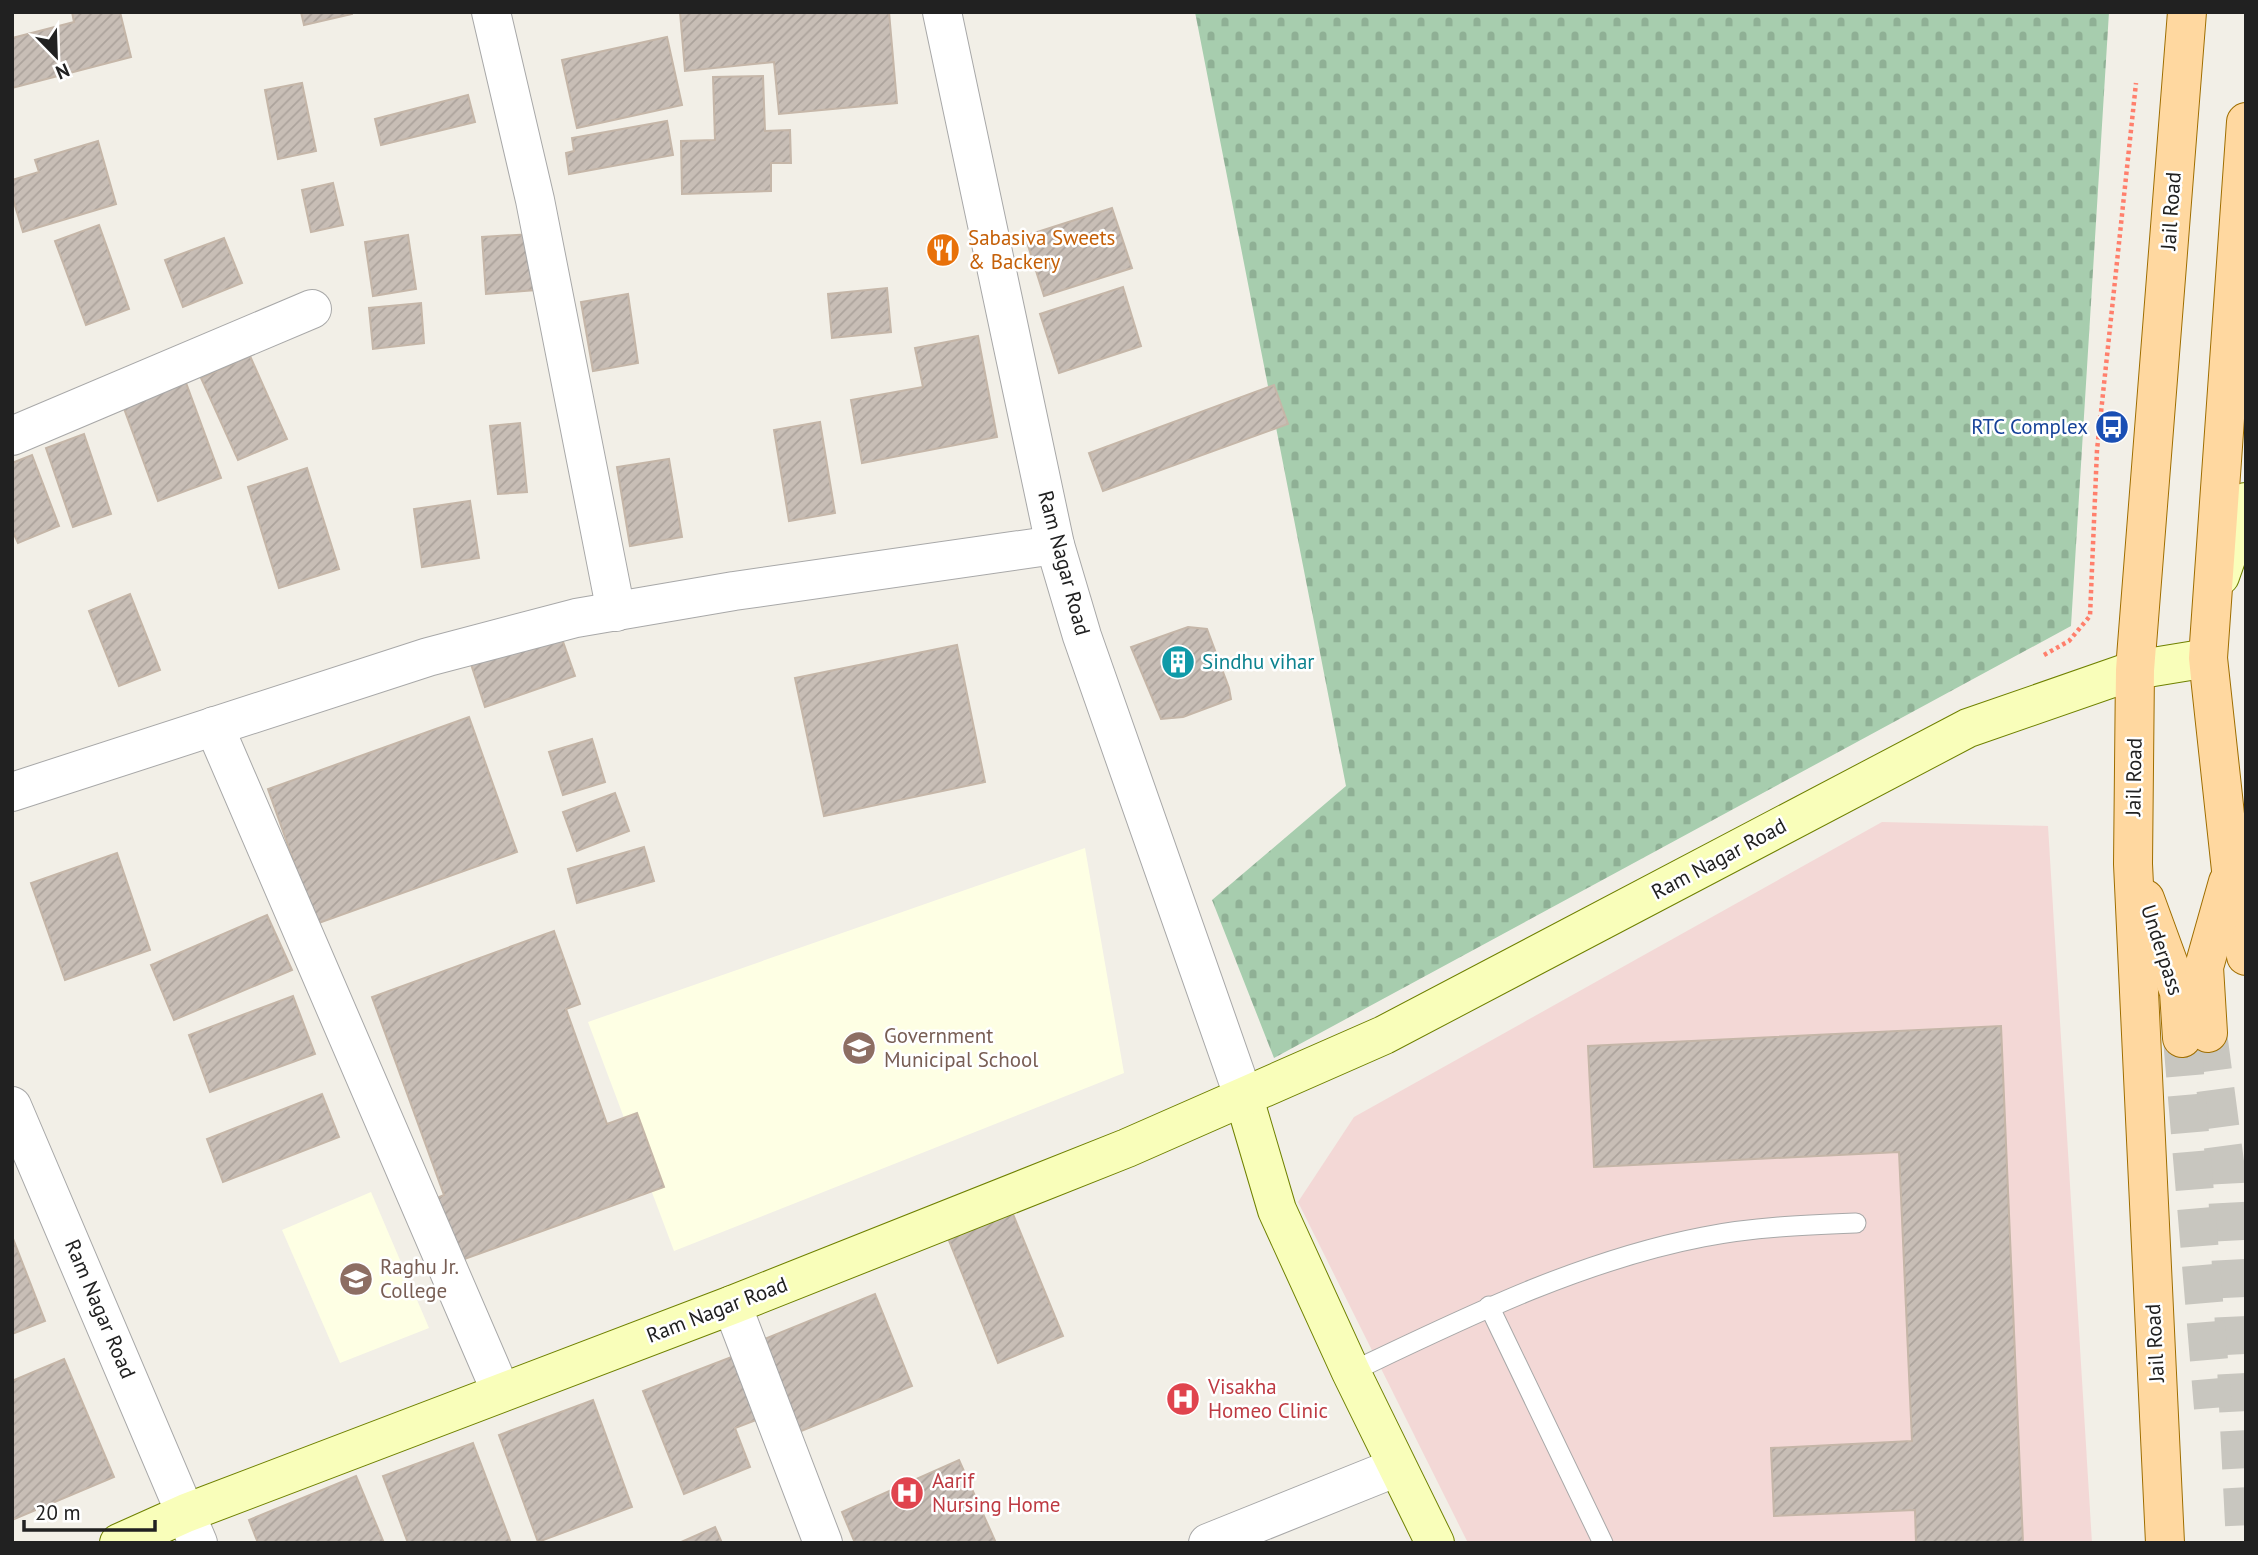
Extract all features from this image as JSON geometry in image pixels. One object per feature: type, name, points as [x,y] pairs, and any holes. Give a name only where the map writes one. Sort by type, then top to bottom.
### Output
[{"type":"main road","name":"Jail Road","points":[[2165,1543],[2133,864],[2135,670],[2187,12]]},
{"type":"main road","points":[[2246,122],[2208,658],[2231,870],[2246,956]]},
{"type":"main road","name":"Underpass","points":[[2133,864],[2195,1035],[2204,967],[2231,870]]},
{"type":"street","points":[[491,12],[536,200],[616,612]]},
{"type":"street","name":"Ram Nagar Road","points":[[942,12],[1055,545],[1082,636],[1244,1098]]},
{"type":"street","points":[[12,436],[312,309]]},
{"type":"street","points":[[2212,597],[2246,502]]},
{"type":"street","points":[[12,792],[428,657],[576,618],[734,591],[1055,545]]},
{"type":"street","name":"Ram Nagar Road","points":[[119,1543],[192,1528],[501,1392],[732,1305],[1127,1148],[1384,1035],[1968,728],[2135,670],[2208,658]]},
{"type":"street","points":[[214,726],[501,1392]]},
{"type":"street","points":[[1244,1098],[1277,1210],[1351,1372],[1435,1543]]},
{"type":"street","name":"Ram Nagar Road","points":[[12,1105],[192,1528]]},
{"type":"street","points":[[732,1305],[823,1543]]},
{"type":"street","points":[[1208,1543],[1397,1467]]},
{"type":"lane","points":[[1351,1372],[1489,1306],[1608,1262],[1702,1237],[1769,1227],[1856,1223]]},
{"type":"lane","points":[[1489,1306],[1603,1543]]},
{"type":"path","points":[[2032,661],[2068,641],[2090,616],[2097,450],[2136,81]]},
{"type":"shaded area","points":[[1882,822],[2048,826],[2092,1543],[1468,1543],[1298,1202],[1354,1117]]},
{"type":"shaded area","name":"Government Municipal School","points":[[1085,848],[1124,1073],[674,1251],[588,1022]]},
{"type":"shaded area","name":"Raghu Jr. College","points":[[371,1192],[429,1328],[340,1363],[282,1230]]},
{"type":"green space","points":[[1195,12],[2109,12],[2071,626],[1274,1058],[1212,900],[1346,786]]},
{"type":"building","points":[[72,12],[120,12],[131,57],[12,88],[12,38],[74,22]]},
{"type":"building","points":[[301,12],[352,12],[352,14],[304,25]]},
{"type":"building","points":[[680,12],[889,12],[897,103],[779,114],[774,62],[685,71]]},
{"type":"building","points":[[667,37],[682,105],[577,128],[562,60]]},
{"type":"building","points":[[763,76],[765,131],[790,130],[791,163],[771,163],[771,191],[682,194],[681,141],[715,140],[713,77]]},
{"type":"building","points":[[302,83],[316,151],[278,159],[265,90]]},
{"type":"building","points":[[468,95],[475,122],[381,145],[375,119]]},
{"type":"building","points":[[667,121],[673,155],[569,174],[566,153],[574,151],[572,138]]},
{"type":"building","points":[[98,141],[116,204],[23,232],[12,196],[12,180],[39,172],[35,160]]},
{"type":"building","points":[[333,183],[343,225],[311,232],[302,190]]},
{"type":"building","points":[[1112,208],[1132,268],[1044,296],[1025,236]]},
{"type":"building","points":[[99,225],[129,309],[86,325],[55,241]]},
{"type":"building","points":[[532,234],[536,290],[486,294],[482,237]]},
{"type":"building","points":[[408,235],[416,289],[373,296],[365,242]]},
{"type":"building","points":[[224,238],[242,283],[183,307],[165,260]]},
{"type":"building","points":[[1123,287],[1141,346],[1059,373],[1040,314]]},
{"type":"building","points":[[887,288],[891,332],[832,338],[828,294]]},
{"type":"building","points":[[628,294],[638,363],[593,371],[581,302]]},
{"type":"building","points":[[421,303],[424,343],[373,349],[369,308]]},
{"type":"building","points":[[978,336],[997,437],[862,463],[851,400],[923,387],[915,348]]},
{"type":"building","points":[[250,356],[287,439],[238,460],[201,378]]},
{"type":"building","points":[[185,380],[221,478],[158,501],[122,403]]},
{"type":"building","points":[[1274,385],[1288,424],[1103,491],[1089,453]]},
{"type":"building","points":[[820,422],[835,513],[789,521],[774,430]]},
{"type":"building","points":[[520,423],[527,492],[498,494],[490,426]]},
{"type":"building","points":[[84,434],[111,514],[73,527],[46,448]]},
{"type":"building","points":[[32,455],[59,526],[18,543],[12,530],[12,463]]},
{"type":"building","points":[[669,459],[682,537],[630,546],[617,467]]},
{"type":"building","points":[[307,468],[339,569],[279,588],[248,487]]},
{"type":"building","points":[[470,501],[479,558],[422,567],[414,509]]},
{"type":"building","points":[[130,594],[160,670],[119,686],[89,611]]},
{"type":"building","name":"Sindhu vihar","points":[[1188,627],[1207,629],[1231,699],[1183,717],[1161,719],[1131,647]]},
{"type":"building","points":[[560,633],[575,676],[485,707],[471,664]]},
{"type":"building","points":[[957,645],[985,782],[824,816],[795,678]]},
{"type":"building","points":[[469,717],[517,852],[316,924],[268,789]]},
{"type":"building","points":[[592,739],[605,782],[563,795],[549,752]]},
{"type":"building","points":[[615,793],[629,831],[577,851],[563,812]]},
{"type":"building","points":[[644,847],[654,881],[577,903],[568,869]]},
{"type":"building","points":[[117,853],[150,950],[65,980],[31,883]]},
{"type":"building","points":[[267,915],[292,970],[174,1020],[151,965]]},
{"type":"building","points":[[554,931],[580,1004],[566,1009],[607,1124],[637,1113],[664,1187],[459,1261],[437,1198],[444,1195],[372,997]]},
{"type":"building","points":[[293,996],[315,1054],[210,1092],[189,1035]]},
{"type":"building","points":[[2001,1026],[2023,1543],[1916,1543],[1915,1510],[1774,1516],[1771,1448],[1912,1441],[1899,1152],[1594,1167],[1588,1046]]},
{"type":"building","points":[[322,1094],[339,1137],[223,1182],[207,1139]]},
{"type":"building","points":[[1010,1207],[1063,1336],[998,1363],[946,1233]]},
{"type":"building","points":[[12,1236],[45,1321],[12,1334]]},
{"type":"building","points":[[875,1294],[912,1386],[794,1434],[757,1342]]},
{"type":"building","points":[[734,1356],[759,1419],[735,1428],[750,1467],[684,1494],[643,1391]]},
{"type":"building","points":[[64,1359],[114,1477],[12,1520],[12,1381]]},
{"type":"building","points":[[593,1400],[632,1507],[538,1542],[499,1435]]},
{"type":"building","points":[[473,1443],[511,1543],[408,1543],[383,1476]]},
{"type":"building","points":[[959,1460],[996,1543],[855,1543],[842,1512]]},
{"type":"building","points":[[356,1476],[384,1543],[258,1543],[249,1520]]},
{"type":"building","points":[[715,1527],[722,1543],[679,1543]]},
{"type":"tunnel","points":[[2208,1033],[2226,1170],[2245,1543]]},
{"type":"tunnel","points":[[2182,1038],[2213,1408]]},
{"type":"place","name":"Sabasiva Sweets & Backery","points":[[943,250]]},
{"type":"place","name":"RTC Complex","points":[[2112,427]]},
{"type":"place","name":"Sindhu vihar","points":[[1178,662]]},
{"type":"place","name":"Government Municipal School","points":[[859,1048]]},
{"type":"place","name":"Raghu Jr. College","points":[[356,1279]]},
{"type":"place","name":"Visakha Homeo Clinic","points":[[1183,1399]]},
{"type":"place","name":"Aarif Nursing Home","points":[[907,1493]]}]
